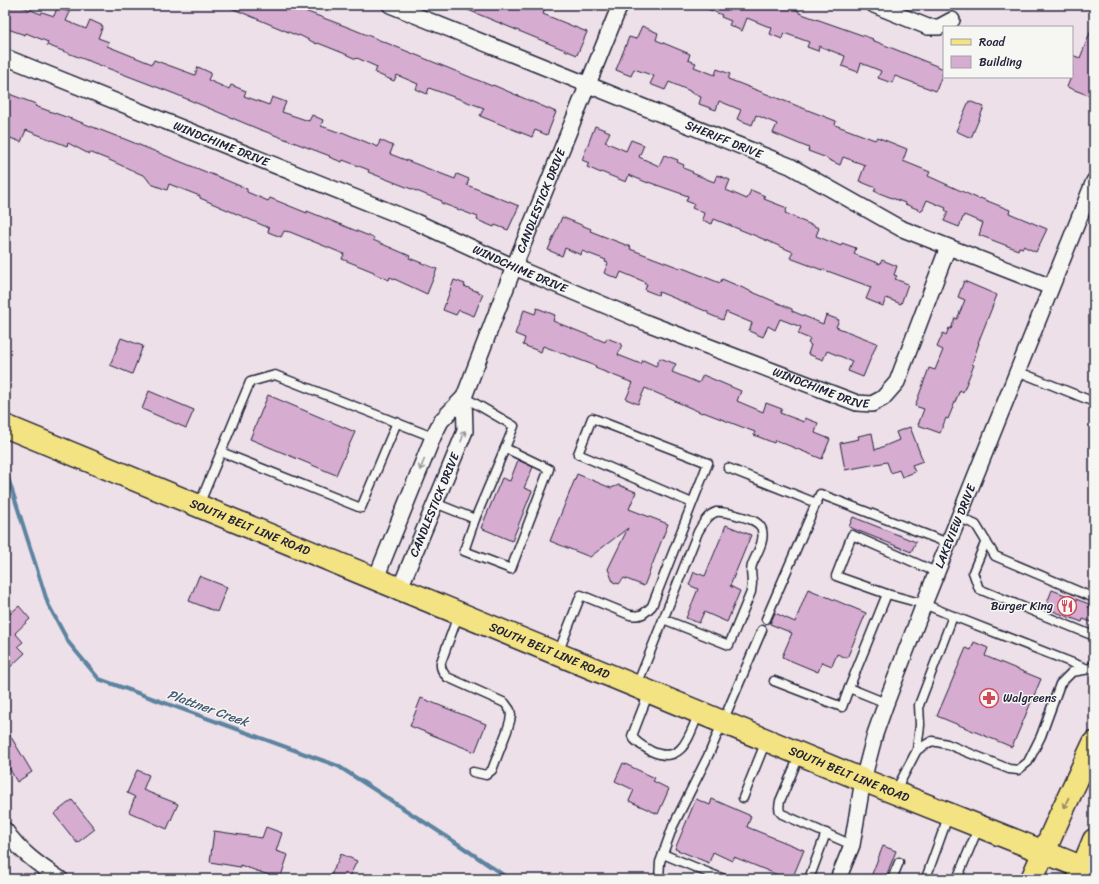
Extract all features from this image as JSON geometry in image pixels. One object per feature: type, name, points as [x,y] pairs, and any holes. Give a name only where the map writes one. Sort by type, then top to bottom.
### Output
[{"type":"main road","name":"SOUTH BELT LINE ROAD","points":[[5,426],[863,780],[1043,852],[1085,873]]},
{"type":"main road","points":[[1032,879],[1094,743]]},
{"type":"main road","points":[[1085,873],[1094,840]]},
{"type":"street","name":"SHERIFF DRIVE","points":[[390,5],[790,166],[900,228],[1051,287]]},
{"type":"street","name":"CANDLESTICK DRIVE","points":[[400,588],[465,431],[464,397],[514,267],[620,5]]},
{"type":"street","points":[[874,5],[928,27],[939,27],[952,20]]},
{"type":"street","name":"WINDCHIME DRIVE","points":[[5,57],[416,222],[514,267],[647,322],[857,403],[872,404],[883,398],[897,382],[948,247]]},
{"type":"street","name":"LAKEVIEW DRIVE","points":[[838,879],[852,845],[863,780],[875,734],[886,703],[936,572],[1094,181]]},
{"type":"street","name":"CANDLESTICK DRIVE","points":[[376,578],[433,437],[441,421],[464,397]]},
{"type":"street","points":[[5,830],[11,839],[34,862],[60,879]]},
{"type":"lane","points":[[1017,371],[1094,402]]},
{"type":"lane","points":[[199,506],[250,382],[275,375],[433,437]]},
{"type":"lane","points":[[464,397],[514,426],[505,448],[476,519],[464,551],[511,569],[549,468],[505,448]]},
{"type":"lane","points":[[557,653],[582,595],[638,617],[652,606],[692,504],[708,463],[592,418],[578,454],[692,504]]},
{"type":"lane","points":[[221,452],[362,508],[397,422]]},
{"type":"lane","points":[[728,468],[816,503]]},
{"type":"lane","points":[[766,619],[820,494],[948,543]]},
{"type":"lane","points":[[435,504],[476,519]]},
{"type":"lane","points":[[663,619],[729,645],[751,592],[752,566],[763,538],[762,528],[756,522],[723,512],[716,512],[703,522],[663,619],[643,689],[632,736],[634,740],[654,752],[663,755],[672,754],[683,747],[699,712]]},
{"type":"lane","points":[[958,517],[976,525],[995,556],[1094,598]]},
{"type":"lane","points":[[936,572],[852,535],[836,576],[887,594],[924,604],[1093,668]]},
{"type":"lane","points":[[986,541],[973,572],[979,589],[1094,636]]},
{"type":"lane","points":[[774,680],[842,707],[887,594]]},
{"type":"lane","points":[[459,613],[441,662],[440,666],[442,670],[447,677],[505,703],[510,710],[511,715],[507,732],[492,770],[486,775],[473,772]]},
{"type":"lane","points":[[895,792],[917,750],[920,725],[919,705],[953,616]]},
{"type":"lane","points":[[659,879],[660,862],[673,826],[709,754],[762,630]]},
{"type":"lane","points":[[917,750],[932,741],[947,744],[1009,769],[1018,770],[1028,762],[1041,736],[1060,684],[1072,672],[1093,668]]},
{"type":"lane","points":[[849,688],[886,703]]},
{"type":"lane","points":[[743,798],[767,740]]},
{"type":"lane","points":[[800,754],[780,801],[780,812],[852,845]]},
{"type":"lane","points":[[927,879],[926,878],[949,814]]},
{"type":"lane","points":[[957,879],[979,826]]},
{"type":"lane","points":[[809,879],[826,833]]},
{"type":"lane","points":[[663,854],[715,877],[724,879]]},
{"type":"lane","points":[[892,879],[899,862]]},
{"type":"building","points":[[5,5],[18,5],[41,14],[42,12],[54,16],[57,8],[70,12],[66,21],[86,29],[90,20],[103,26],[98,38],[109,42],[107,46],[152,64],[154,60],[195,75],[198,67],[211,73],[208,80],[229,89],[231,85],[246,91],[244,96],[269,105],[272,97],[286,102],[282,112],[309,121],[312,115],[323,120],[321,126],[341,133],[342,132],[378,147],[380,140],[393,146],[390,154],[455,179],[457,174],[469,179],[467,185],[519,206],[508,230],[495,225],[494,227],[477,220],[478,217],[368,172],[369,170],[343,160],[342,162],[329,157],[330,156],[256,128],[175,94],[47,45],[48,42],[26,33],[25,35],[5,28]]},
{"type":"building","points":[[224,5],[289,5],[350,28],[492,86],[493,85],[556,112],[547,135],[535,130],[532,137],[480,116],[484,108],[429,88],[427,94],[416,89],[418,84],[397,75],[394,81],[375,73],[377,67],[357,58],[356,59],[318,43],[317,44],[299,35],[298,36]]},
{"type":"building","points":[[456,5],[546,5],[543,14],[587,32],[577,55]]},
{"type":"building","points":[[698,5],[784,5],[799,11],[799,13],[873,39],[872,40],[943,69],[943,73],[936,91],[895,76],[892,83],[878,78],[881,71],[861,63],[858,72],[842,66],[845,56],[819,46],[818,51],[807,47],[809,42],[784,33],[782,39],[770,34],[772,28],[747,18],[742,31],[729,25],[731,21],[721,17],[722,15]]},
{"type":"building","points":[[1094,23],[1094,87],[1090,96],[1067,87],[1071,78],[1073,78],[1073,55],[1080,58]]},
{"type":"building","points":[[642,26],[658,33],[656,40],[690,54],[688,60],[696,63],[694,67],[715,75],[717,69],[730,74],[728,79],[836,121],[835,125],[875,140],[877,137],[907,149],[903,161],[930,172],[928,176],[979,199],[980,198],[1010,210],[1009,213],[1047,229],[1036,252],[1023,246],[1023,248],[1019,247],[1018,250],[979,235],[983,223],[964,215],[959,227],[944,221],[948,212],[945,210],[946,208],[927,200],[922,211],[874,191],[876,188],[859,181],[865,165],[843,157],[840,165],[827,158],[808,151],[809,148],[773,133],[777,124],[756,115],[752,125],[737,119],[741,110],[719,101],[716,110],[699,104],[701,97],[669,82],[665,90],[650,84],[654,76],[634,69],[631,76],[616,70],[629,37],[636,39]]},
{"type":"building","points":[[9,94],[36,104],[35,106],[122,138],[221,178],[247,189],[247,192],[268,201],[270,198],[374,238],[373,240],[410,256],[409,258],[437,269],[427,294],[390,277],[389,280],[374,274],[374,272],[342,259],[344,254],[290,232],[284,231],[281,237],[268,232],[269,228],[200,198],[200,196],[169,184],[167,190],[151,184],[145,176],[89,152],[89,154],[68,143],[67,146],[26,130],[21,142],[5,136],[5,105]]},
{"type":"building","points":[[969,101],[984,107],[971,138],[956,131]]},
{"type":"building","points":[[595,126],[610,132],[605,142],[626,151],[631,140],[644,145],[639,157],[659,166],[664,155],[678,160],[677,162],[684,165],[683,168],[693,172],[692,173],[714,182],[717,175],[730,180],[726,190],[747,199],[751,190],[765,196],[764,199],[787,208],[785,213],[819,228],[816,236],[841,246],[842,243],[856,248],[854,254],[880,264],[882,260],[897,266],[894,275],[897,276],[895,279],[908,284],[901,304],[886,298],[883,306],[866,299],[871,287],[790,258],[793,252],[714,219],[712,224],[702,220],[704,213],[692,208],[694,204],[686,201],[688,196],[629,175],[626,182],[587,167],[589,163],[582,160]]},
{"type":"building","points":[[562,217],[591,229],[590,231],[631,247],[630,249],[720,283],[722,279],[823,324],[826,315],[839,320],[836,327],[877,343],[863,377],[848,371],[852,361],[827,351],[823,360],[808,354],[811,345],[808,343],[810,339],[798,334],[801,327],[780,319],[775,330],[768,326],[763,337],[749,331],[752,323],[726,312],[723,320],[708,314],[708,312],[659,292],[658,295],[645,290],[647,284],[644,284],[645,282],[621,272],[618,279],[604,273],[608,263],[605,262],[606,260],[582,251],[581,255],[565,248],[562,256],[548,250]]},
{"type":"building","points":[[454,280],[483,294],[474,316],[459,310],[456,315],[443,310]]},
{"type":"building","points":[[964,281],[997,295],[978,343],[972,364],[974,365],[963,392],[960,390],[948,419],[946,418],[940,433],[918,425],[924,409],[915,406],[929,368],[935,370],[943,350],[937,347],[943,333],[946,335],[949,328],[951,329],[965,300],[958,297]]},
{"type":"building","points":[[537,308],[555,315],[553,321],[605,342],[607,338],[622,344],[618,355],[641,364],[643,360],[656,366],[660,358],[676,364],[672,372],[699,383],[703,375],[741,391],[737,401],[763,412],[766,403],[782,409],[780,413],[804,422],[805,418],[818,423],[815,433],[830,439],[822,459],[775,440],[774,443],[754,435],[755,432],[703,412],[702,413],[645,388],[638,404],[626,399],[633,383],[595,368],[596,366],[543,346],[541,352],[523,345],[525,338],[515,334],[524,310],[535,314]]},
{"type":"building","points":[[121,338],[143,346],[132,374],[110,365]]},
{"type":"building","points":[[149,391],[194,410],[186,428],[142,409]]},
{"type":"building","points":[[268,395],[355,432],[336,475],[250,439]]},
{"type":"building","points":[[910,427],[923,461],[912,465],[915,472],[902,477],[899,470],[891,473],[887,462],[845,470],[840,443],[859,439],[858,436],[872,433],[875,450],[899,440],[896,432]]},
{"type":"building","points":[[518,460],[533,467],[524,488],[532,491],[512,541],[481,528],[502,478],[510,481]]},
{"type":"building","points":[[577,474],[611,488],[619,485],[636,492],[629,509],[668,524],[644,586],[624,578],[619,584],[613,582],[608,569],[628,528],[590,557],[550,541]]},
{"type":"building","points":[[853,517],[916,542],[911,552],[849,527]]},
{"type":"building","points":[[726,525],[751,535],[730,586],[740,591],[727,622],[704,612],[699,623],[686,618],[698,589],[689,585],[694,572],[705,576]]},
{"type":"building","points":[[199,576],[227,587],[217,612],[189,601]]},
{"type":"building","points":[[808,589],[866,613],[847,658],[837,654],[832,666],[822,662],[818,672],[782,657],[792,633],[770,624],[775,613],[795,622]]},
{"type":"building","name":"Burger King","points":[[1052,590],[1089,604],[1088,607],[1094,609],[1094,623],[1083,619],[1082,622],[1045,608]]},
{"type":"building","points":[[19,606],[30,619],[15,633],[23,642],[18,646],[25,653],[5,672],[5,618]]},
{"type":"building","name":"Walgreens","points":[[974,642],[988,648],[985,656],[1041,679],[1012,747],[937,716],[966,648],[971,650]]},
{"type":"building","points":[[421,698],[486,724],[475,752],[410,726]]},
{"type":"building","points":[[5,727],[32,772],[17,782],[9,768],[5,771]]},
{"type":"building","points":[[623,763],[655,778],[653,781],[669,789],[658,814],[629,801],[634,790],[615,781]]},
{"type":"building","points":[[137,770],[149,775],[143,790],[178,804],[167,829],[129,812],[135,797],[127,793]]},
{"type":"building","points":[[696,799],[710,805],[712,799],[751,816],[747,827],[804,850],[792,879],[788,879],[734,857],[732,861],[713,852],[709,863],[675,849]]},
{"type":"building","points":[[72,800],[95,829],[77,843],[54,814]]},
{"type":"building","points":[[266,827],[282,833],[276,851],[288,855],[280,879],[240,865],[240,867],[210,862],[214,831],[262,838]]},
{"type":"building","points":[[883,846],[896,851],[885,879],[870,879]]},
{"type":"building","points":[[341,854],[357,861],[348,879],[329,879]]},
{"type":"waterway","name":"Plattner Creek","points":[[5,468],[48,604],[69,643],[99,679],[338,766],[509,879]]},
{"type":"place","name":"Burger King","points":[[1067,606]]},
{"type":"place","name":"Walgreens","points":[[989,698]]}]
